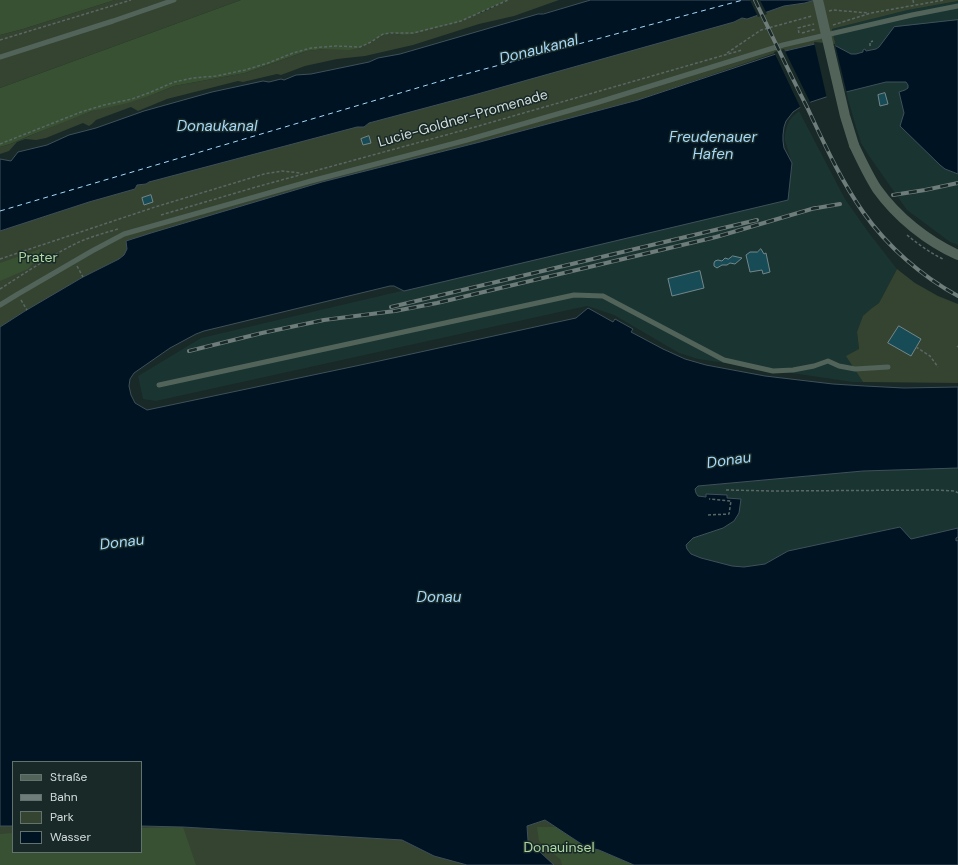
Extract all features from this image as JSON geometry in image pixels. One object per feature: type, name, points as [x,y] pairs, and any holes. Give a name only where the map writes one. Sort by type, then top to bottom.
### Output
[{"type":"street","points":[[818,0],[845,116],[854,145],[863,164],[887,202],[898,213],[926,237],[958,255]]},
{"type":"lane","points":[[0,57],[114,21],[174,0]]},
{"type":"lane","points":[[0,305],[30,286],[124,234],[311,181],[540,119],[686,76],[783,45],[912,15],[958,6]]},
{"type":"lane","points":[[159,385],[574,295],[603,296],[724,360],[773,371],[793,370],[814,366],[828,361],[840,366],[855,369],[888,367]]},
{"type":"path","points":[[0,40],[131,0]]},
{"type":"path","points":[[0,144],[81,112],[132,99],[174,82],[245,70],[311,48],[336,46],[360,47],[383,34],[413,33],[461,21],[508,0]]},
{"type":"path","points":[[913,0],[914,5]]},
{"type":"path","points":[[832,25],[871,13],[944,0]]},
{"type":"path","points":[[826,12],[833,10],[871,13]]},
{"type":"path","points":[[725,54],[761,30],[811,16]]},
{"type":"path","points":[[815,24],[798,28],[799,33],[819,28]]},
{"type":"path","points":[[870,46],[870,42],[873,41]]},
{"type":"path","name":"Lucie-Goldner-Promenade","points":[[158,216],[748,48]]},
{"type":"path","points":[[0,259],[155,207],[264,174],[282,171],[302,174]]},
{"type":"path","points":[[0,289],[53,256],[76,244],[120,228]]},
{"type":"path","points":[[79,271],[83,277]]},
{"type":"path","points":[[23,304],[27,310]]},
{"type":"path","points":[[916,348],[930,356],[938,367]]},
{"type":"path","points":[[726,490],[936,490],[955,491],[958,493]]},
{"type":"path","points":[[708,515],[729,514],[731,500],[709,498]]},
{"type":"shaded area","points":[[958,1],[958,20],[924,23],[876,49],[866,51],[863,50],[863,52],[856,54],[851,54],[836,46],[832,29],[908,10]]},
{"type":"shaded area","points":[[886,82],[906,82],[908,88],[899,92],[904,113],[945,169],[958,174],[958,245],[950,242],[907,210],[861,143],[846,92]]},
{"type":"shaded area","points":[[799,111],[845,199],[897,269],[879,303],[872,308],[857,332],[859,349],[855,369],[863,382],[852,382],[698,359],[679,353],[614,315],[587,306],[156,401],[143,399],[138,376],[201,338],[788,200],[792,163],[785,141],[785,134],[789,121]]},
{"type":"shaded area","points":[[958,468],[958,528],[911,539],[899,527],[788,551],[765,564],[744,567],[732,566],[701,558],[691,554],[687,549],[686,545],[693,538],[723,528],[734,521],[727,496],[698,496],[695,493],[695,489],[698,486],[863,471]]},
{"type":"green space","points":[[0,0],[115,0],[0,35]]},
{"type":"green space","points":[[115,0],[241,0],[0,88],[0,35]]},
{"type":"green space","points":[[241,0],[508,0],[459,22],[412,34],[402,35],[391,33],[384,35],[360,48],[349,50],[324,49],[307,51],[245,73],[174,86],[128,103],[92,111],[0,147],[0,88]]},
{"type":"green space","points":[[508,0],[559,0],[514,16],[479,24],[413,45],[365,56],[337,59],[305,66],[281,75],[277,74],[243,82],[238,81],[167,99],[138,111],[131,107],[96,120],[89,126],[83,123],[46,138],[36,140],[25,139],[17,142],[9,151],[0,154],[0,147],[70,119],[92,111],[157,93],[174,86],[245,73],[307,51],[360,48],[384,35],[391,33],[402,35],[483,12]]},
{"type":"green space","name":"Prater","points":[[815,0],[958,1],[908,10],[832,29],[836,46],[815,44],[775,53],[638,100],[322,182],[126,241],[127,249],[124,255],[119,259],[83,277],[0,327],[0,231],[89,202],[135,189],[137,185],[146,184],[357,127],[364,127],[369,123],[734,22],[742,18],[747,19],[784,6]]},
{"type":"green space","points":[[40,249],[39,257],[28,269],[0,281],[0,263]]},
{"type":"green space","points":[[897,269],[915,283],[938,296],[958,304],[958,383],[863,382],[846,356],[859,349],[857,332],[863,316],[879,303]]},
{"type":"green space","name":"Donauinsel","points":[[545,820],[586,847],[599,850],[634,865],[554,865],[528,841],[526,826]]},
{"type":"green space","points":[[0,826],[12,826],[12,853],[142,853],[142,826],[183,827],[402,840],[434,856],[467,865],[0,865]]},
{"type":"green space","points":[[183,827],[196,865],[0,865],[0,834],[12,833],[12,853],[142,853],[142,828]]},
{"type":"green space","name":"Donauinsel","points":[[537,827],[556,827],[586,847],[599,850],[634,865],[562,865],[561,860],[539,841]]},
{"type":"water","name":"Donaukanal","points":[[591,0],[815,0],[784,6],[747,19],[742,18],[734,22],[369,123],[364,127],[357,127],[146,184],[137,185],[135,189],[89,202],[0,231],[0,159],[11,161],[18,152],[47,145],[69,135],[96,128],[144,111],[212,92],[263,81],[269,82],[281,79],[284,80],[296,75],[311,74],[369,62],[378,58],[400,54]]},
{"type":"water","name":"Donau","points":[[958,20],[958,174],[945,169],[940,165],[900,126],[904,113],[899,92],[908,88],[906,82],[886,82],[826,97],[799,108],[793,112],[786,121],[783,135],[784,148],[792,163],[788,200],[404,291],[394,286],[390,286],[204,331],[170,348],[134,373],[130,379],[129,386],[135,403],[147,410],[576,318],[588,308],[613,322],[615,319],[633,329],[631,332],[663,349],[685,359],[706,365],[765,376],[833,384],[904,388],[958,387],[958,468],[863,471],[698,486],[695,489],[698,496],[706,497],[706,494],[727,495],[727,498],[741,499],[739,513],[734,521],[723,528],[693,538],[686,545],[691,554],[701,558],[732,566],[744,567],[765,564],[788,551],[900,527],[911,539],[958,528],[958,537],[956,538],[956,541],[958,540],[958,865],[634,865],[599,850],[586,847],[545,820],[527,826],[528,841],[554,865],[467,865],[434,856],[402,840],[183,827],[142,826],[142,761],[12,761],[12,826],[0,826],[0,327],[83,277],[119,259],[124,255],[127,249],[126,241],[322,182],[638,100],[785,51],[815,44],[836,46],[851,54],[863,52],[865,49],[866,51],[876,49],[894,27]]},
{"type":"pier","points":[[750,0],[760,0],[767,14],[758,17]]},
{"type":"pier","points":[[814,42],[835,44],[847,94],[827,99]]},
{"type":"pier","points":[[784,49],[811,104],[801,109],[774,52]]},
{"type":"building","points":[[885,93],[888,104],[880,106],[878,95]]},
{"type":"building","points":[[369,136],[371,143],[363,145],[361,139]]},
{"type":"building","points":[[151,195],[153,202],[144,205],[142,198]]},
{"type":"building","points":[[761,249],[764,254],[766,253],[770,272],[763,274],[762,270],[750,272],[746,255],[750,252],[757,252]]},
{"type":"building","points":[[733,256],[742,258],[735,264],[730,263],[717,268],[714,266],[715,261],[722,261],[725,258],[728,259]]},
{"type":"building","points":[[700,271],[704,288],[672,296],[668,279]]},
{"type":"building","points":[[899,326],[921,339],[911,356],[888,343]]},
{"type":"ferry route","points":[[0,211],[451,78],[743,0]]},
{"type":"railway","points":[[755,0],[833,161],[863,212],[883,237],[918,270],[958,296]]},
{"type":"railway","points":[[893,195],[958,183]]},
{"type":"railway","points":[[811,209],[840,204]]},
{"type":"railway","points":[[189,351],[262,333],[324,320],[395,311],[437,303],[716,237],[815,208]]},
{"type":"railway","points":[[391,307],[757,220]]},
{"type":"water label","name":"Freudenauer Hafen","points":[[713,146]]}]
